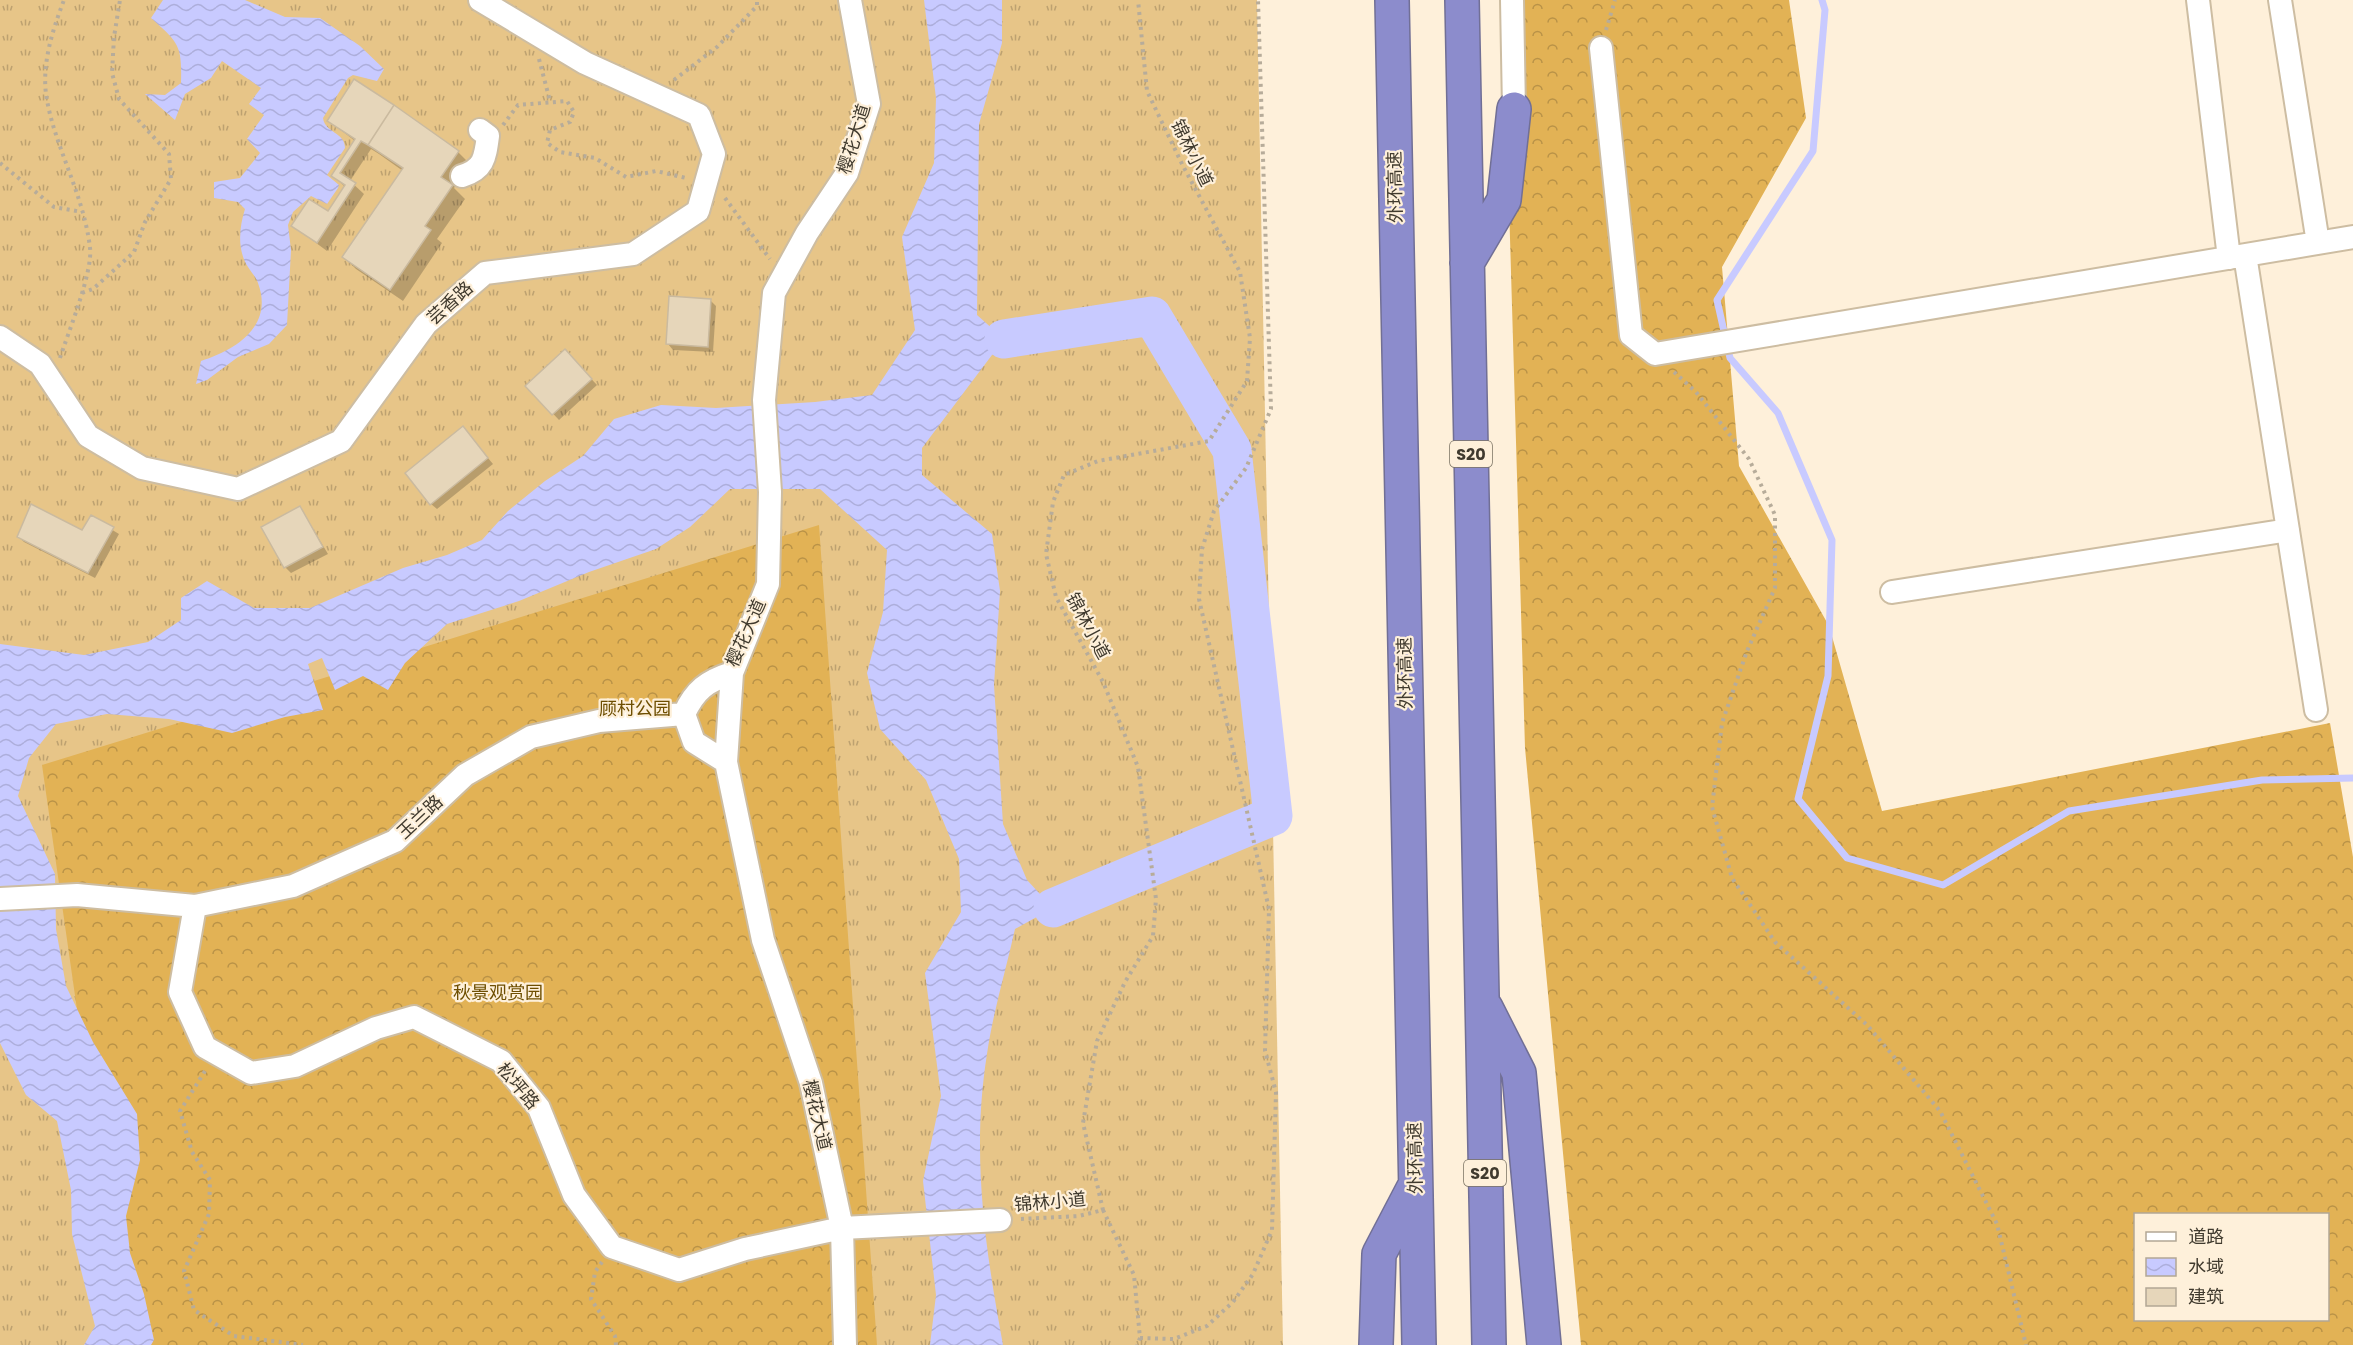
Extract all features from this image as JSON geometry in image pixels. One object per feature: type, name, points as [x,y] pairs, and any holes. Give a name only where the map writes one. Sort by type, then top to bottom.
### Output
[{"type":"highway","name":"外环高速","points":[[1392,0],[1419,1345]]},
{"type":"highway","name":"S20","points":[[1462,0],[1489,1345]]},
{"type":"highway","points":[[1467,263],[1504,200],[1514,109]]},
{"type":"highway","points":[[1482,1001],[1519,1073],[1544,1345]]},
{"type":"highway","points":[[1376,1345],[1379,1254],[1416,1184]]},
{"type":"street","name":"芸香路","points":[[0,337],[40,364],[88,436],[142,468],[238,489],[341,441],[426,324],[485,273],[633,255],[698,211],[714,154],[699,115],[585,63],[480,0]]},
{"type":"street","name":"樱花大道","points":[[845,1345],[842,1228],[811,1083],[763,940],[726,762],[732,672],[768,584],[770,492],[764,400],[774,293],[807,233],[847,173],[869,104],[850,0]]},
{"type":"street","points":[[1512,0],[1514,109]]},
{"type":"street","points":[[2198,0],[2237,256],[2288,530],[2316,710]]},
{"type":"street","points":[[2280,0],[2311,245]]},
{"type":"street","points":[[1600,48],[1631,335],[1654,354],[2353,237]]},
{"type":"street","points":[[462,176],[476,172],[485,161],[484,133]]},
{"type":"street","points":[[1892,592],[2288,530]]},
{"type":"street","name":"樱花大道","points":[[684,714],[693,694],[719,677],[732,672]]},
{"type":"street","points":[[684,714],[694,742],[726,762]]},
{"type":"street","name":"玉兰路","points":[[0,898],[77,895],[195,906],[293,886],[394,841],[465,775],[531,738],[599,721],[684,714]]},
{"type":"street","name":"松坪路","points":[[195,906],[180,992],[205,1047],[251,1073],[295,1066],[375,1028],[414,1017],[501,1061],[539,1108],[574,1195],[612,1247]]},
{"type":"street","points":[[612,1247],[679,1270],[745,1250],[842,1228],[1000,1220]]},
{"type":"path","points":[[52,381],[82,293],[91,250],[82,212],[46,93],[50,35],[64,0]]},
{"type":"path","points":[[82,293],[93,289],[134,252],[144,222],[171,178],[169,154],[119,99],[112,73],[114,37],[120,0]]},
{"type":"path","points":[[663,99],[671,83],[717,46],[757,6],[757,0]]},
{"type":"path","name":"锦林小道","points":[[1137,1345],[1140,1338],[1134,1275],[1103,1210],[1083,1123],[1097,1041],[1125,982],[1153,936],[1156,899],[1138,767],[1103,682],[1056,597],[1046,554],[1053,502],[1064,476],[1098,461],[1209,441],[1247,381],[1250,338],[1240,272],[1182,164],[1147,91],[1138,0]]},
{"type":"path","points":[[1140,1338],[1174,1339],[1208,1326],[1233,1302],[1253,1275],[1272,1230],[1276,1092],[1265,1051],[1269,909],[1199,599],[1202,549],[1214,511],[1246,468],[1271,409],[1258,0]]},
{"type":"path","points":[[1600,48],[1615,0]]},
{"type":"path","points":[[544,39],[538,62],[550,101]]},
{"type":"path","points":[[484,133],[507,122],[518,105],[567,101],[574,112],[570,122],[550,130],[547,144],[560,152],[595,158],[626,177],[656,171],[682,176],[704,190],[725,198],[783,277]]},
{"type":"path","points":[[0,163],[54,207],[82,212]]},
{"type":"path","points":[[1654,354],[1696,392],[1749,459],[1775,515],[1775,588],[1747,651],[1722,723],[1712,807],[1732,878],[1775,942],[1867,1025],[1940,1111],[1997,1224],[2026,1345]]},
{"type":"path","points":[[217,1053],[180,1110],[192,1152],[210,1180],[209,1214],[184,1271],[195,1310],[234,1336],[303,1345]]},
{"type":"path","name":"锦林小道","points":[[1000,1220],[1079,1216],[1103,1210]]},
{"type":"path","points":[[612,1247],[595,1272],[591,1299],[615,1336],[616,1345]]},
{"type":"green space","name":"顾村公园","points":[[0,0],[1257,0],[1283,1345],[0,1345]]},
{"type":"green space","points":[[1503,0],[1789,0],[1806,118],[1722,267],[1739,466],[1829,626],[1882,811],[2330,723],[2353,857],[2353,1345],[1581,1345],[1525,748]]},
{"type":"green space","name":"秋景观赏园","points":[[819,525],[877,1345],[125,1345],[42,765]]},
{"type":"water","points":[[163,0],[245,0],[285,17],[320,18],[360,46],[384,69],[377,81],[353,75],[348,78],[323,118],[327,127],[339,135],[344,143],[345,148],[327,175],[339,185],[327,204],[311,196],[293,212],[288,225],[291,250],[287,325],[269,344],[238,357],[207,380],[196,384],[201,361],[239,343],[249,334],[261,312],[262,298],[258,283],[242,253],[240,231],[245,209],[238,202],[214,198],[214,182],[240,178],[260,153],[247,139],[264,115],[249,104],[261,88],[222,61],[211,78],[185,94],[175,120],[145,94],[165,95],[181,83],[181,60],[177,46],[168,33],[151,18]]},
{"type":"water","points":[[924,0],[1002,0],[1002,43],[979,124],[977,315],[1004,339],[922,448],[922,475],[992,534],[1000,591],[994,685],[1003,824],[1027,880],[1053,908],[1015,929],[993,1023],[982,1091],[980,1164],[982,1200],[1003,1345],[930,1345],[936,1295],[923,1181],[941,1096],[925,973],[961,912],[959,859],[926,780],[880,729],[867,673],[883,612],[887,550],[820,489],[730,489],[690,527],[656,549],[589,572],[519,601],[447,624],[405,663],[388,690],[363,676],[335,690],[322,658],[308,664],[323,710],[285,717],[232,733],[169,719],[107,714],[56,724],[29,758],[18,796],[55,874],[56,929],[66,986],[93,1042],[137,1114],[140,1160],[126,1216],[130,1253],[144,1294],[154,1340],[151,1345],[84,1345],[95,1326],[72,1234],[71,1190],[57,1121],[26,1095],[0,1043],[0,644],[84,655],[148,642],[181,620],[181,598],[207,581],[254,608],[310,608],[403,568],[447,555],[482,540],[508,511],[545,481],[583,456],[614,419],[661,405],[716,408],[815,402],[872,395],[915,330],[902,237],[934,163],[936,98]]},
{"type":"building","points":[[354,79],[394,105],[368,145],[361,141],[340,173],[356,183],[317,243],[291,226],[309,199],[328,211],[345,185],[331,176],[355,139],[327,121]]},
{"type":"building","points":[[394,105],[459,151],[441,177],[453,185],[425,226],[431,230],[390,290],[342,257],[403,168],[368,145]]},
{"type":"building","points":[[669,296],[711,299],[708,347],[666,344]]},
{"type":"building","points":[[565,349],[592,379],[552,415],[525,386]]},
{"type":"building","points":[[463,426],[488,458],[430,505],[405,473]]},
{"type":"building","points":[[31,504],[82,530],[91,515],[114,527],[88,573],[17,537]]},
{"type":"building","points":[[300,506],[323,547],[284,568],[261,527]]},
{"type":"waterway","points":[[1822,0],[1825,10],[1813,151],[1717,300],[1730,358],[1778,413],[1832,540],[1828,676],[1798,799],[1847,858],[1943,885],[2069,811],[2262,780],[2353,778]]},
{"type":"waterway","points":[[1004,339],[1152,316],[1232,450],[1273,816],[1053,908]]}]
